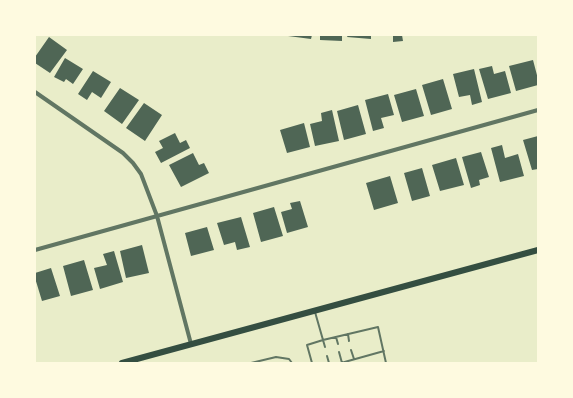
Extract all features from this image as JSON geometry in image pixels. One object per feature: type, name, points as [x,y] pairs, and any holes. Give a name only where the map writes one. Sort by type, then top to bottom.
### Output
[{"type":"main road","points":[[122,363],[538,250]]},
{"type":"street","points":[[35,92],[123,153],[141,174],[157,216],[191,344]]},
{"type":"street","points":[[35,250],[538,110]]},
{"type":"lane","points":[[314,311],[325,347]]},
{"type":"lane","points":[[312,363],[307,345],[378,326],[386,363]]},
{"type":"lane","points":[[348,334],[349,341]]},
{"type":"lane","points":[[336,337],[338,344]]},
{"type":"lane","points":[[351,350],[354,359]]},
{"type":"lane","points":[[340,352],[341,363],[384,351]]},
{"type":"lane","points":[[251,363],[276,356],[289,359],[292,363]]},
{"type":"lane","points":[[327,356],[329,363]]},
{"type":"building","points":[[288,35],[312,35],[311,39]]},
{"type":"building","points":[[320,35],[342,35],[342,41],[320,40]]},
{"type":"building","points":[[348,35],[371,35],[371,39],[347,37]]},
{"type":"building","points":[[393,35],[402,35],[403,41],[393,42]]},
{"type":"building","points":[[49,37],[67,50],[50,73],[35,63],[35,57]]},
{"type":"building","points":[[65,58],[83,69],[73,84],[66,79],[64,82],[54,77]]},
{"type":"building","points":[[533,60],[538,85],[516,91],[509,66]]},
{"type":"building","points":[[492,66],[494,74],[505,71],[511,93],[488,99],[479,69]]},
{"type":"building","points":[[474,69],[482,102],[472,105],[470,95],[459,97],[453,74]]},
{"type":"building","points":[[93,71],[111,82],[101,98],[92,92],[87,100],[78,94]]},
{"type":"building","points":[[443,79],[452,109],[431,115],[422,85]]},
{"type":"building","points":[[120,88],[139,100],[122,124],[104,111]]},
{"type":"building","points":[[416,89],[424,116],[402,122],[394,95]]},
{"type":"building","points":[[388,94],[394,115],[381,118],[384,128],[373,131],[365,100]]},
{"type":"building","points":[[144,103],[162,115],[145,141],[126,128]]},
{"type":"building","points":[[358,105],[366,134],[344,140],[337,111]]},
{"type":"building","points":[[332,110],[339,141],[315,146],[310,124],[322,121],[321,113]]},
{"type":"building","points":[[304,123],[310,147],[287,153],[280,130]]},
{"type":"building","points":[[175,133],[180,143],[186,140],[190,148],[161,163],[155,152],[163,148],[159,141]]},
{"type":"building","points":[[538,136],[538,169],[532,170],[523,140]]},
{"type":"building","points":[[502,145],[505,158],[518,154],[524,176],[500,182],[491,148]]},
{"type":"building","points":[[481,152],[489,177],[479,180],[480,185],[471,188],[462,157]]},
{"type":"building","points":[[193,153],[199,165],[204,163],[209,173],[181,187],[169,165]]},
{"type":"building","points":[[456,158],[464,185],[440,191],[432,165]]},
{"type":"building","points":[[422,168],[430,196],[412,201],[404,173]]},
{"type":"building","points":[[390,176],[398,203],[374,210],[366,183]]},
{"type":"building","points":[[300,201],[308,227],[287,233],[281,212],[292,209],[290,203]]},
{"type":"building","points":[[274,207],[283,236],[261,242],[253,213]]},
{"type":"building","points":[[241,217],[250,247],[237,250],[235,242],[224,245],[217,223]]},
{"type":"building","points":[[207,227],[214,250],[191,256],[185,233]]},
{"type":"building","points":[[142,245],[149,273],[126,278],[120,251]]},
{"type":"building","points":[[114,251],[123,282],[100,289],[94,268],[107,265],[103,254]]},
{"type":"building","points":[[84,260],[93,290],[71,296],[63,266]]},
{"type":"building","points":[[51,268],[60,296],[42,301],[35,278],[35,273]]}]
